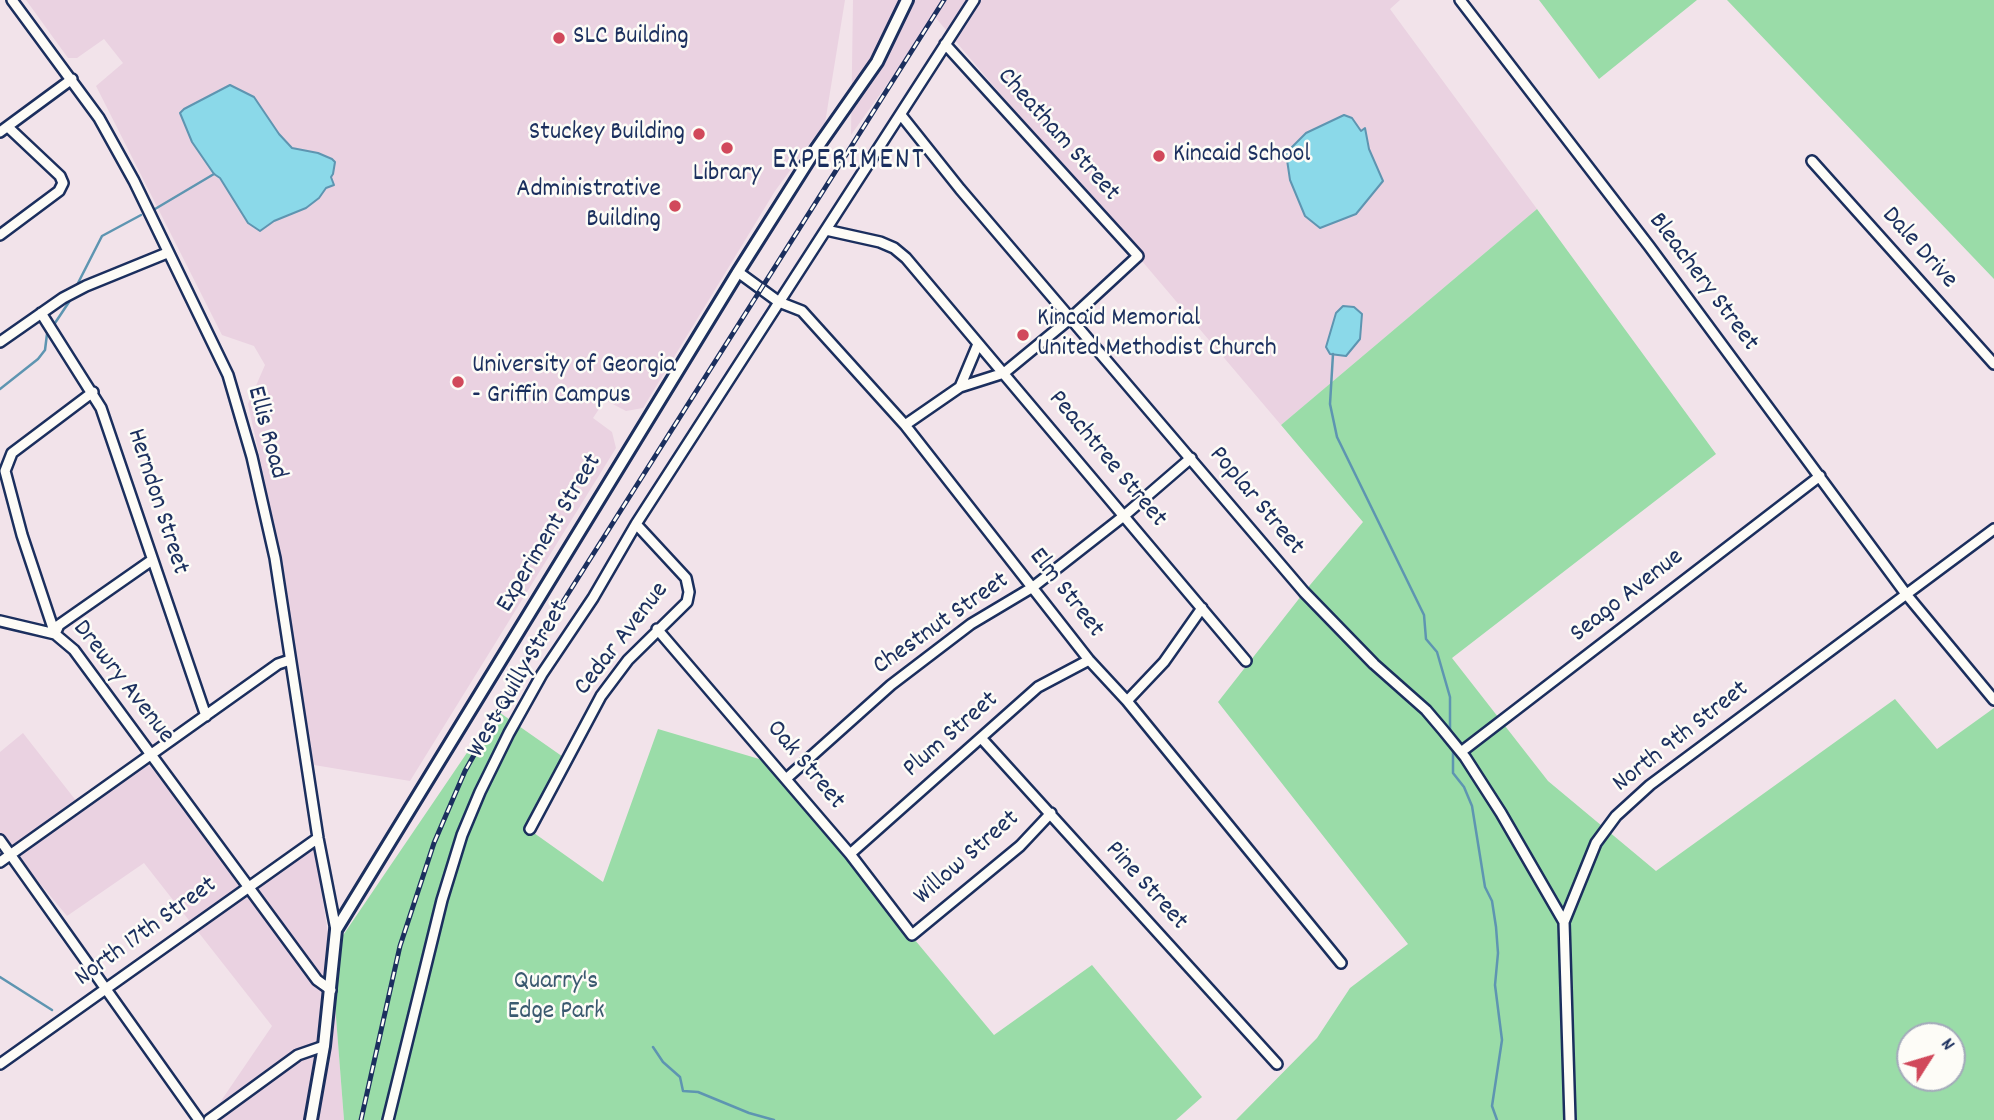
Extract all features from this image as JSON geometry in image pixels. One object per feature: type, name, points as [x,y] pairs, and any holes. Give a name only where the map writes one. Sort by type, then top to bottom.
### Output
[{"type":"main road","name":"Experiment Street","points":[[311,1120],[324,1046],[336,930],[738,272],[812,155],[877,62],[907,0]]},
{"type":"street","name":"Ellis Road","points":[[12,0],[99,118],[228,374],[252,457],[275,558],[318,838],[336,930]]},
{"type":"street","name":"West Quilly Street","points":[[388,1120],[442,900],[462,835],[480,792],[542,674],[974,0]]},
{"type":"street","name":"Bleachery Street","points":[[1460,0],[1657,257],[1906,594],[1994,700]]},
{"type":"street","name":"Cheatham Street","points":[[945,44],[1138,256],[1072,317]]},
{"type":"street","points":[[0,235],[59,191],[63,183],[60,176],[4,129],[72,79]]},
{"type":"street","name":"Poplar Street","points":[[901,115],[960,189],[1072,317],[1304,593],[1374,664],[1426,710],[1461,752],[1501,813],[1564,922]]},
{"type":"street","name":"Dale Drive","points":[[1812,161],[1994,364]]},
{"type":"street","name":"Peachtree Street","points":[[826,230],[880,242],[894,248],[906,258],[1125,514],[1246,661]]},
{"type":"street","points":[[0,342],[86,286],[167,253]]},
{"type":"street","name":"Elm Street","points":[[738,272],[780,303],[802,311],[905,425],[1089,660],[1127,701],[1341,963]]},
{"type":"street","name":"Herndon Street","points":[[41,313],[93,391],[108,425],[206,716]]},
{"type":"street","points":[[905,425],[960,387],[1004,373],[1072,317]]},
{"type":"street","points":[[960,387],[978,344]]},
{"type":"street","name":"Drewry Avenue","points":[[93,391],[12,453],[5,471],[22,535],[55,634],[74,650],[317,980],[331,990]]},
{"type":"street","name":"Chestnut Street","points":[[787,778],[891,685],[971,624],[1033,587],[1191,458]]},
{"type":"street","name":"Seago Avenue","points":[[1461,752],[1820,476]]},
{"type":"street","name":"Cedar Avenue","points":[[530,829],[601,696],[628,660],[687,602],[689,592],[686,578],[636,524]]},
{"type":"street","name":"North 9th Street","points":[[1570,1120],[1564,922],[1597,843],[1616,816],[1650,785],[1994,529]]},
{"type":"street","points":[[0,621],[55,634],[59,625],[152,560]]},
{"type":"street","points":[[1127,701],[1164,662],[1202,608]]},
{"type":"street","name":"Oak Street","points":[[657,629],[787,778],[912,935]]},
{"type":"street","points":[[0,862],[278,664],[290,660]]},
{"type":"street","name":"Plum Street","points":[[850,854],[1038,687],[1089,660]]},
{"type":"street","name":"Pine Street","points":[[982,738],[1277,1064]]},
{"type":"street","name":"Willow Street","points":[[912,935],[1020,845],[1051,813]]},
{"type":"street","name":"North 17th Street","points":[[0,1064],[318,838]]},
{"type":"street","points":[[0,841],[199,1120]]},
{"type":"street","points":[[209,1120],[298,1055],[324,1046]]},
{"type":"shaded area","name":"University of Georgia - Griffin Campus","points":[[26,0],[845,0],[825,123],[775,191],[643,408],[626,411],[605,400],[593,418],[612,432],[616,448],[410,781],[314,765],[264,477],[248,404],[265,365],[254,346],[222,335],[96,86],[123,63],[104,39],[77,58],[68,58]]},
{"type":"shaded area","points":[[853,0],[1400,0],[1390,9],[1537,209],[1281,425],[935,17],[851,135]]},
{"type":"shaded area","points":[[23,733],[81,807],[146,761],[246,888],[313,837],[331,953],[344,1120],[208,1120],[272,1026],[144,863],[67,916],[17,856],[0,867],[0,752]]},
{"type":"green space","points":[[1539,0],[1697,0],[1599,79]]},
{"type":"green space","points":[[1727,0],[1994,0],[1994,279]]},
{"type":"green space","points":[[1537,209],[1716,454],[1452,658],[1548,781],[1656,871],[1895,699],[1937,749],[1994,708],[1994,1120],[1236,1120],[1317,1038],[1350,988],[1408,944],[1218,702],[1363,522],[1281,425]]},
{"type":"green space","name":"Quarry's Edge Park","points":[[496,710],[566,759],[534,833],[603,882],[658,729],[766,761],[994,1035],[1092,965],[1202,1097],[1176,1120],[344,1120],[331,953]]},
{"type":"water","points":[[230,85],[254,97],[292,148],[318,153],[335,162],[331,177],[334,185],[326,188],[319,198],[306,208],[274,221],[260,231],[248,223],[220,178],[214,174],[192,142],[180,113]]},
{"type":"water","points":[[1344,115],[1352,118],[1361,131],[1365,128],[1369,149],[1383,181],[1356,214],[1320,228],[1305,216],[1290,180],[1286,153],[1306,133]]},
{"type":"water","points":[[1343,306],[1354,307],[1362,314],[1360,339],[1346,356],[1330,354],[1326,347],[1336,313]]},
{"type":"waterway","points":[[155,209],[214,174]]},
{"type":"waterway","points":[[76,287],[102,236],[141,215]]},
{"type":"waterway","points":[[55,323],[73,296]]},
{"type":"waterway","points":[[0,389],[38,359],[45,350],[47,334]]},
{"type":"waterway","points":[[1333,354],[1330,404],[1337,437],[1424,615],[1426,639],[1437,652],[1450,697],[1450,730]]},
{"type":"waterway","points":[[1453,747],[1453,773],[1464,787],[1472,806],[1485,887],[1492,901],[1496,927],[1498,953],[1495,985],[1502,1040],[1492,1106],[1497,1120]]},
{"type":"waterway","points":[[0,977],[52,1010]]},
{"type":"waterway","points":[[653,1047],[663,1062],[680,1077],[683,1091],[698,1092],[774,1120]]},
{"type":"railway","points":[[361,1120],[400,946],[434,843],[465,771],[540,638],[944,0]]},
{"type":"place","name":"SLC Building","points":[[559,38]]},
{"type":"place","name":"Stuckey Building","points":[[699,134]]},
{"type":"place","name":"Library","points":[[727,148]]},
{"type":"place","name":"Kincaid School","points":[[1159,156]]},
{"type":"place","name":"Administrative Building","points":[[675,206]]},
{"type":"place","name":"Kincaid Memorial United Methodist Church","points":[[1023,335]]},
{"type":"place","name":"University of Georgia - Griffin Campus","points":[[458,382]]},
{"type":"district","name":"EXPERIMENT","points":[[849,163]]}]
